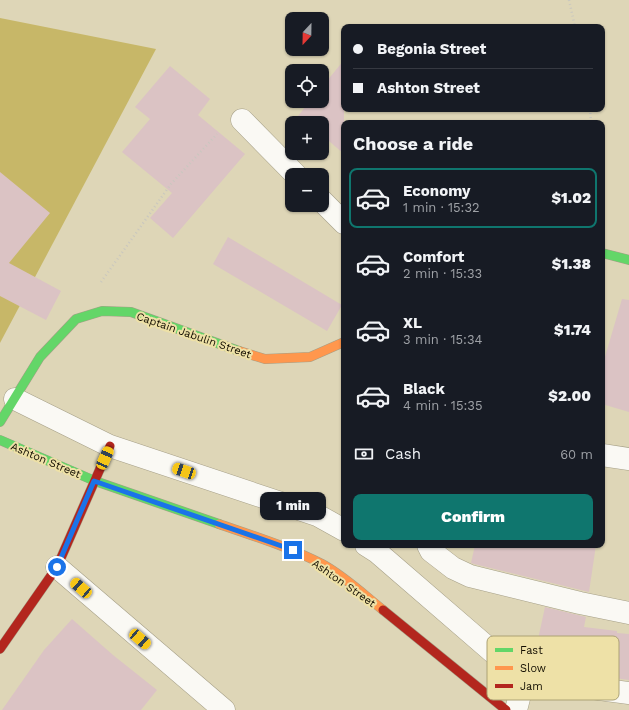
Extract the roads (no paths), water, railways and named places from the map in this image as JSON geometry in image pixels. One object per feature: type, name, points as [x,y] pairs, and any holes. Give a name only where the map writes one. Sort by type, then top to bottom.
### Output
[{"type":"street","points":[[242,120],[289,168]]},
{"type":"street","points":[[329,208],[341,220]]},
{"type":"street","points":[[605,254],[629,260]]},
{"type":"street","name":"Captain Jabulin Street","points":[[15,400],[40,357],[76,318],[102,311],[131,312],[222,346],[264,359],[310,357],[341,343]]},
{"type":"street","points":[[0,422],[15,400],[110,446],[317,515],[341,528]]},
{"type":"street","name":"Ashton Street","points":[[0,440],[94,481],[293,550],[323,566],[357,589],[487,695]]},
{"type":"street","points":[[0,649],[57,567],[110,446]]},
{"type":"street","points":[[605,455],[629,459]]},
{"type":"street","points":[[370,548],[487,647]]},
{"type":"street","points":[[430,548],[431,551],[453,568],[470,576],[580,603],[629,612]]},
{"type":"street","points":[[57,567],[224,710]]},
{"type":"street","points":[[619,692],[629,693]]},
{"type":"street","name":"Ashton Street","points":[[494,700],[506,710]]},
{"type":"street","points":[[516,710],[519,700]]}]
